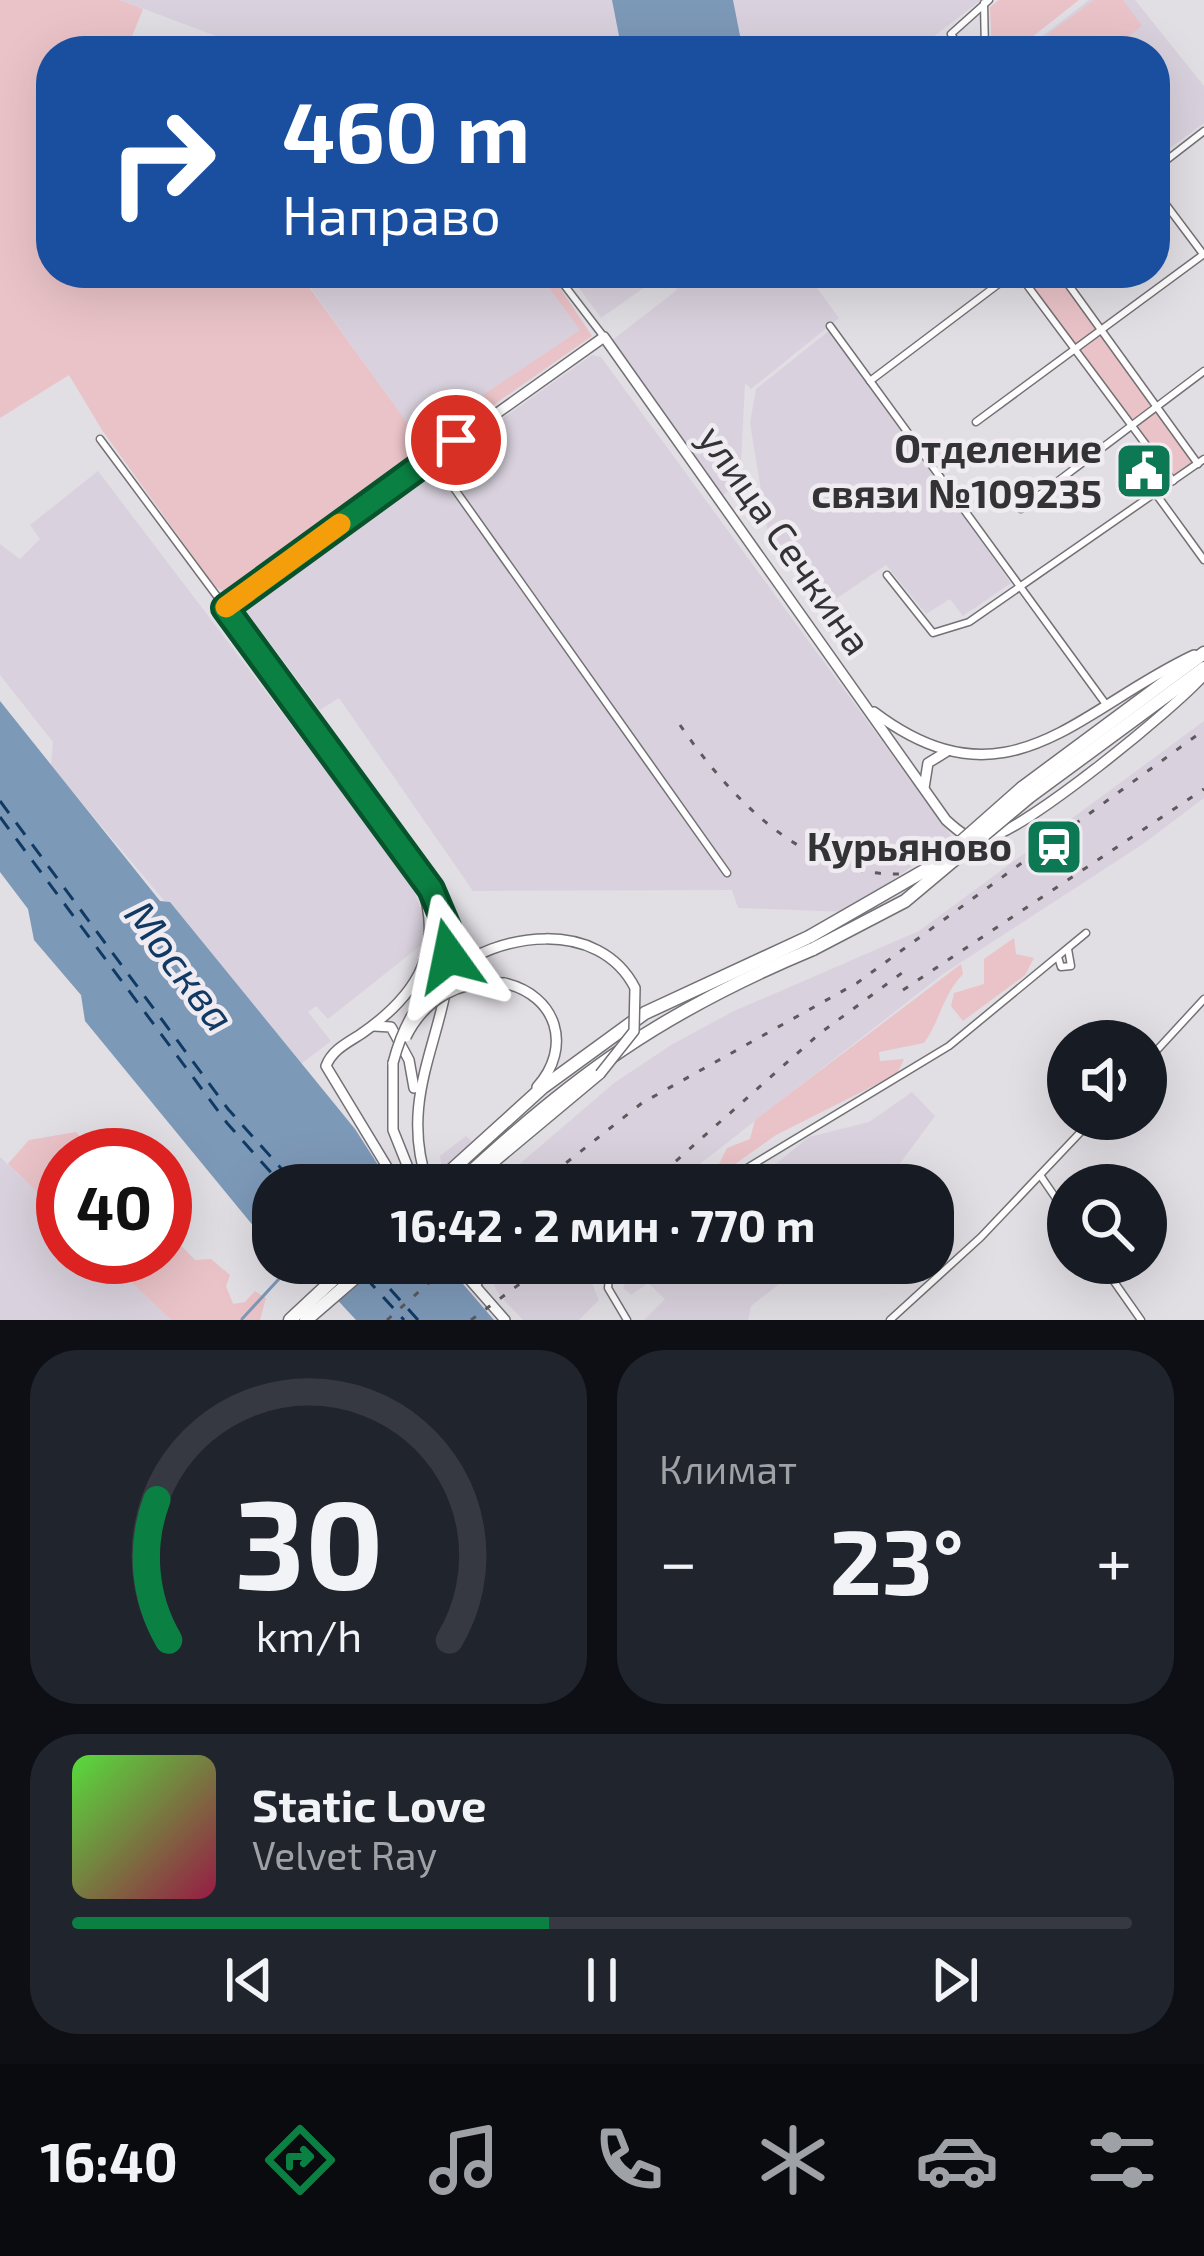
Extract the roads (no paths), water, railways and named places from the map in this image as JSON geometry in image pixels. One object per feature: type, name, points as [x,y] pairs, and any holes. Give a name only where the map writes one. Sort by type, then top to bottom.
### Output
[{"type":"main road","points":[[477,1164],[580,1075],[651,1027],[811,943],[936,864],[1204,652]]},
{"type":"main road","points":[[1025,792],[1204,671]]},
{"type":"main road","points":[[469,1164],[487,1154],[512,1114],[586,1052],[645,1013],[811,943]]},
{"type":"main road","points":[[290,1320],[329,1284]]},
{"type":"main road","points":[[306,1320],[348,1284]]},
{"type":"street","points":[[954,36],[959,22],[986,2]]},
{"type":"street","points":[[985,36],[986,2]]},
{"type":"street","points":[[1170,157],[1204,131]]},
{"type":"street","points":[[1170,210],[1204,255],[1170,279]]},
{"type":"street","name":"улица Сечкина","points":[[566,288],[946,820],[969,837],[990,838],[1023,819],[1158,717],[1204,671]]},
{"type":"street","points":[[871,381],[996,288]]},
{"type":"street","points":[[1027,288],[1173,481]]},
{"type":"street","points":[[887,575],[933,633],[970,622],[1201,462],[1071,288]]},
{"type":"street","points":[[976,422],[1158,288]]},
{"type":"street","points":[[830,326],[1105,703]]},
{"type":"street","points":[[225,608],[604,337]]},
{"type":"street","points":[[1021,509],[1204,371]]},
{"type":"street","points":[[100,439],[444,911],[449,956],[415,1106]]},
{"type":"street","points":[[432,457],[727,873]]},
{"type":"street","points":[[1156,494],[1204,560]]},
{"type":"street","points":[[865,705],[922,742],[952,751],[1007,751],[1054,740],[1204,652]]},
{"type":"street","points":[[924,788],[928,763],[952,751]]},
{"type":"street","points":[[415,869],[429,906],[432,938],[429,958],[404,1008],[416,1022],[430,1019],[438,1005]]},
{"type":"street","points":[[754,1164],[920,1066],[1086,933]]},
{"type":"street","points":[[406,1164],[392,1130],[393,1063],[415,1008],[449,971],[502,945],[545,939],[603,952],[634,988],[634,1031],[600,1074],[487,1154],[481,1164]]},
{"type":"street","points":[[1061,967],[1064,951]]},
{"type":"street","points":[[1043,969],[1073,964],[1064,951]]},
{"type":"street","points":[[393,1063],[410,1028],[445,993],[476,982],[504,983],[541,1000],[557,1034],[550,1069],[512,1114]]},
{"type":"street","points":[[385,1164],[326,1066],[330,1055],[372,1027],[409,993]]},
{"type":"street","points":[[1167,1039],[1204,999]]},
{"type":"street","points":[[372,1027],[387,1024],[400,1037],[413,1075],[417,1149],[423,1164]]},
{"type":"street","points":[[890,1320],[1074,1140]]},
{"type":"street","points":[[1040,1175],[1047,1185]]},
{"type":"street","points":[[475,1284],[506,1320]]},
{"type":"street","points":[[608,1284],[627,1320]]},
{"type":"street","points":[[1116,1284],[1141,1320]]},
{"type":"water","points":[[612,0],[733,0],[740,36],[619,36]]},
{"type":"water","name":"Москва","points":[[0,701],[160,901],[170,902],[355,1129],[378,1164],[252,1164],[252,1224],[192,1151],[192,1128],[173,1128],[85,1021],[81,995],[34,940],[28,909],[0,872]]},
{"type":"water","points":[[323,1284],[463,1284],[494,1320],[356,1320]]},
{"type":"waterway","points":[[242,1319],[274,1284]]},
{"type":"railway","points":[[680,725],[745,803],[781,834],[820,857],[862,871],[907,874],[955,864],[1005,840]]},
{"type":"railway","points":[[565,1164],[642,1103],[857,983],[1204,730]]},
{"type":"railway","points":[[903,990],[1204,789]]},
{"type":"railway","points":[[673,1164],[819,1034],[910,967]]},
{"type":"railway","points":[[387,1320],[427,1284]]},
{"type":"railway","points":[[471,1320],[520,1284]]},
{"type":"place","name":"Отделение связи №109235","points":[[1144,471]]},
{"type":"place","name":"Курьяново","points":[[1054,847]]}]
